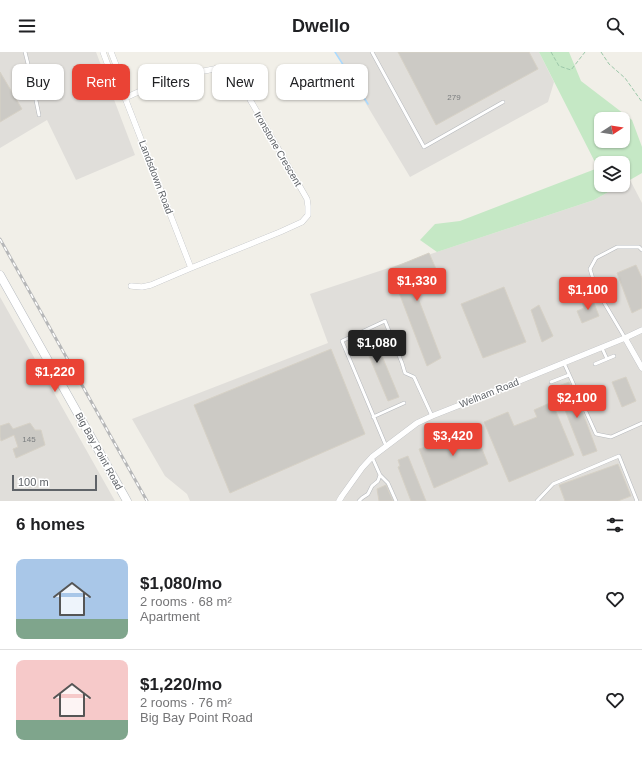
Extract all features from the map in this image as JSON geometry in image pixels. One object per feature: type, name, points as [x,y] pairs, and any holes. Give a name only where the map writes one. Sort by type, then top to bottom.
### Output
[{"type":"street","name":"Landsdown Road","points":[[103,52],[107,64]]},
{"type":"street","name":"Landsdown Road","points":[[111,52],[116,64]]},
{"type":"street","name":"Ironstone Crescent","points":[[130,96],[158,83],[179,76],[219,68],[229,68],[236,74],[307,199],[308,215],[302,222],[191,268]]},
{"type":"street","name":"Landsdown Road","points":[[126,100],[191,268]]},
{"type":"street","points":[[131,286],[142,287],[151,285],[191,268]]},
{"type":"street","name":"Big Bay Point Road","points":[[0,275],[127,501]]},
{"type":"street","name":"Welham Road","points":[[339,501],[362,468],[372,457],[417,423],[602,348],[642,330]]},
{"type":"street","points":[[625,338],[642,368]]},
{"type":"lane","points":[[24,52],[31,76],[39,115]]},
{"type":"lane","points":[[372,52],[424,147],[503,102]]},
{"type":"lane","points":[[625,338],[596,289],[590,269],[596,258],[617,247],[639,247],[642,250]]},
{"type":"lane","points":[[386,446],[342,341],[385,321],[405,373],[414,377],[432,416]]},
{"type":"lane","points":[[602,348],[607,359]]},
{"type":"lane","points":[[595,364],[614,356]]},
{"type":"lane","points":[[564,363],[596,434],[611,436],[642,423]]},
{"type":"lane","points":[[552,382],[569,375]]},
{"type":"lane","points":[[373,418],[404,403]]},
{"type":"lane","points":[[538,501],[553,484],[619,456],[636,501]]},
{"type":"lane","points":[[372,457],[380,475],[388,483],[396,501]]},
{"type":"lane","points":[[359,501],[368,494],[372,486],[378,481],[380,475]]},
{"type":"path","points":[[550,52],[559,66],[571,70],[585,52]]},
{"type":"path","points":[[601,52],[609,64],[625,78],[642,102]]},
{"type":"shaded area","points":[[0,52],[96,52],[101,64],[72,64],[72,100],[114,100],[135,155],[76,180],[47,120],[0,148]]},
{"type":"shaded area","points":[[335,52],[539,52],[554,82],[548,102],[410,177],[364,100],[368,100],[368,64],[342,64]]},
{"type":"shaded area","points":[[630,180],[642,203],[642,501],[190,501],[187,494],[165,476],[132,419],[328,343],[310,294],[594,200],[608,192],[630,192]]},
{"type":"shaded area","points":[[0,297],[115,501],[0,501]]},
{"type":"green space","points":[[539,52],[569,52],[581,81],[622,112],[594,112],[594,148],[630,148],[630,118],[632,120],[642,147],[642,173],[630,180],[630,156],[594,156],[594,160]]},
{"type":"green space","points":[[594,170],[594,192],[608,192],[594,200],[437,252],[420,240],[435,224],[460,221]]},
{"type":"building","points":[[398,52],[529,52],[538,69],[436,125]]},
{"type":"building","points":[[0,72],[12,92],[12,100],[17,100],[22,109],[0,122]]},
{"type":"building","points":[[429,253],[437,271],[412,282],[441,358],[427,366],[390,269]]},
{"type":"building","points":[[636,265],[642,278],[642,308],[632,313],[617,273]]},
{"type":"building","points":[[504,287],[526,342],[483,358],[461,304]]},
{"type":"building","points":[[592,298],[599,316],[582,323],[577,311],[584,308],[582,302]]},
{"type":"building","points":[[539,305],[553,336],[542,342],[531,310]]},
{"type":"building","points":[[372,332],[399,397],[388,401],[367,351],[359,354],[353,340]]},
{"type":"building","points":[[331,349],[365,434],[230,493],[194,405]]},
{"type":"building","points":[[626,377],[636,401],[622,407],[612,382]]},
{"type":"building","points":[[569,382],[578,400],[597,451],[583,456],[556,387]]},
{"type":"building","points":[[552,402],[574,455],[509,482],[484,422],[508,412],[514,426],[537,417],[534,410]]},
{"type":"building","points":[[9,423],[13,429],[30,423],[35,430],[41,430],[45,445],[16,458],[13,449],[18,447],[14,435],[1,441],[0,437],[0,426]]},
{"type":"building","points":[[458,425],[462,438],[476,434],[488,464],[434,488],[419,449],[437,444],[434,437]]},
{"type":"building","points":[[408,456],[426,501],[411,501],[398,467],[400,466],[398,460]]},
{"type":"building","points":[[618,464],[631,496],[618,501],[565,501],[559,485]]},
{"type":"building","points":[[386,485],[393,501],[379,501],[377,489]]},
{"type":"waterway","points":[[335,52],[368,104]]},
{"type":"railway","points":[[0,239],[147,501]]}]
